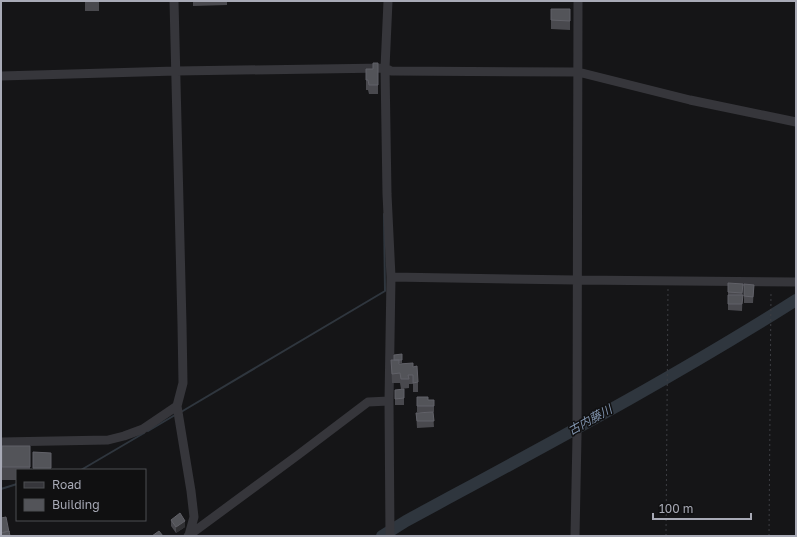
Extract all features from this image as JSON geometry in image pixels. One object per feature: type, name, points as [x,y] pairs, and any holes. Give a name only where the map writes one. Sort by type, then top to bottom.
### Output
[{"type":"street","points":[[174,1],[183,368],[183,383],[177,406],[194,517],[188,536]]},
{"type":"street","points":[[388,1],[385,68],[387,194],[391,277],[389,402],[390,536]]},
{"type":"street","points":[[575,536],[578,1]]},
{"type":"street","points":[[1,76],[176,71],[385,68],[391,72],[578,72],[690,100],[796,122]]},
{"type":"street","points":[[391,277],[796,282]]},
{"type":"street","points":[[188,536],[368,402],[389,402]]},
{"type":"street","points":[[1,442],[108,440],[143,429],[177,406]]},
{"type":"path","points":[[666,536],[668,281]]},
{"type":"path","points":[[769,536],[772,282]]},
{"type":"building","points":[[551,9],[570,9],[570,21],[551,20]]},
{"type":"building","points":[[373,63],[378,63],[378,85],[369,85],[368,80],[366,80],[366,69],[373,69]]},
{"type":"building","points":[[728,283],[743,284],[742,293],[728,292]]},
{"type":"building","points":[[744,284],[754,285],[753,297],[744,296]]},
{"type":"building","points":[[728,295],[743,295],[742,304],[728,304]]},
{"type":"building","points":[[402,354],[402,360],[394,360],[394,355]]},
{"type":"building","points":[[391,360],[399,360],[399,364],[413,363],[413,367],[417,366],[418,382],[413,383],[413,375],[408,375],[409,379],[401,379],[400,373],[392,374]]},
{"type":"building","points":[[404,389],[404,398],[395,399],[395,390]]},
{"type":"building","points":[[417,397],[428,397],[428,400],[434,400],[434,406],[417,406]]},
{"type":"building","points":[[433,412],[434,421],[417,421],[416,413]]},
{"type":"building","points":[[2,446],[30,446],[30,467],[2,467]]},
{"type":"building","points":[[33,452],[51,453],[51,468],[33,468]]},
{"type":"building","points":[[180,513],[185,521],[176,527],[171,520]]},
{"type":"building","points":[[6,517],[9,531],[1,533],[1,518]]},
{"type":"building","points":[[9,531],[10,536],[1,536],[1,533]]},
{"type":"building","points":[[159,531],[163,536],[152,536]]},
{"type":"waterway","points":[[181,412],[385,291],[384,214]]},
{"type":"waterway","name":"古内藤川","points":[[382,536],[406,521],[652,386],[796,300]]},
{"type":"waterway","points":[[148,431],[175,415]]},
{"type":"waterway","points":[[83,469],[144,433]]},
{"type":"waterway","points":[[1,489],[16,484]]}]
